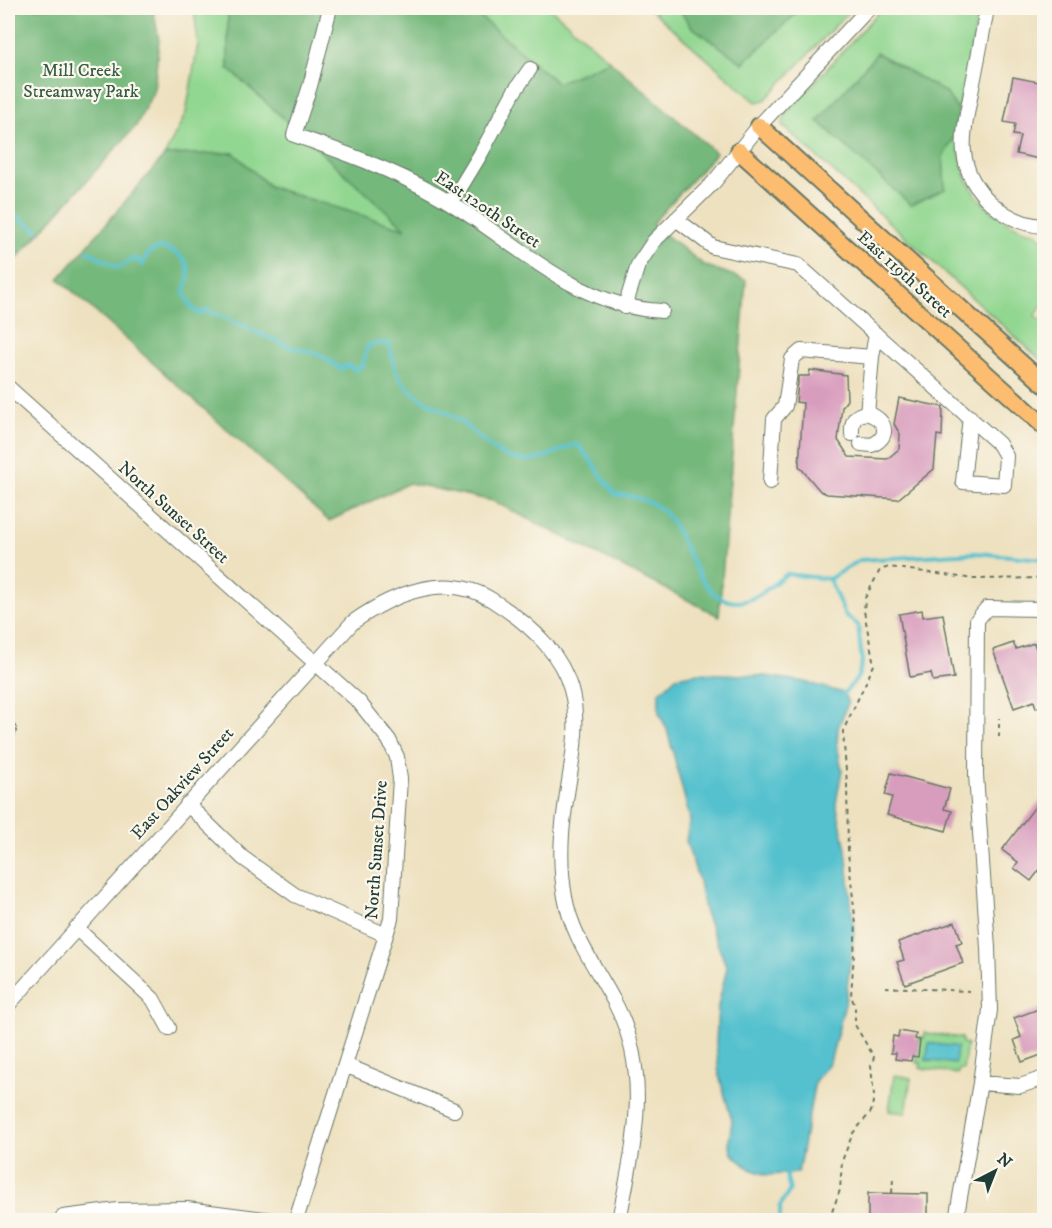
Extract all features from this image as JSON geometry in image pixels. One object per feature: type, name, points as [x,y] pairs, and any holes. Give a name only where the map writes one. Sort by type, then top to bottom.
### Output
[{"type":"main road","name":"East 119th Street","points":[[759,126],[1044,384]]},
{"type":"main road","name":"East 119th Street","points":[[739,151],[1044,426]]},
{"type":"street","name":"East 120th Street","points":[[330,8],[310,86],[294,135],[378,165],[451,203],[565,281],[605,301],[625,307],[662,311]]},
{"type":"street","points":[[625,307],[638,265],[654,241],[714,182],[759,126],[869,8]]},
{"type":"street","points":[[987,8],[965,127],[964,152],[972,178],[986,199],[1007,216],[1028,225],[1044,226]]},
{"type":"street","points":[[451,203],[514,92],[530,69]]},
{"type":"street","points":[[676,219],[713,247],[798,265],[970,417],[999,444],[1006,456],[1004,485],[963,482],[970,417]]},
{"type":"street","points":[[867,414],[876,334]]},
{"type":"street","points":[[770,482],[774,419],[785,406],[792,359],[801,351],[872,357]]},
{"type":"street","name":"North Sunset Street","points":[[8,387],[316,663]]},
{"type":"street","points":[[867,414],[879,419],[883,434],[872,445],[856,439],[855,418],[867,414]]},
{"type":"street","name":"East Oakview Street","points":[[8,1005],[353,622],[396,595],[415,590],[445,587],[487,597],[520,617],[546,643],[565,672],[572,690],[576,722],[561,839],[565,896],[580,943],[608,990],[627,1030],[638,1085],[636,1133],[619,1221]]},
{"type":"street","points":[[956,1221],[990,1010],[976,775],[977,620],[987,608],[1044,609]]},
{"type":"street","name":"North Sunset Drive","points":[[296,1221],[391,919],[399,808],[400,778],[397,757],[390,740],[375,719],[316,663]]},
{"type":"street","points":[[187,804],[243,858],[295,895],[386,935]]},
{"type":"street","points":[[76,928],[153,999],[169,1028]]},
{"type":"street","points":[[345,1065],[454,1110]]},
{"type":"street","points":[[980,1083],[1020,1086],[1044,1078]]},
{"type":"street","points":[[63,1217],[118,1210],[187,1209],[273,1221]]},
{"type":"path","points":[[829,1221],[840,1190],[843,1161],[853,1133],[871,1112],[874,1096],[871,1066],[874,1057],[855,1025],[855,1006],[851,996],[856,925],[848,853],[847,784],[842,748],[843,731],[874,665],[864,611],[866,598],[880,570],[889,567],[974,579],[1044,578]]},
{"type":"path","points":[[999,718],[999,737]]},
{"type":"path","points":[[885,987],[969,991]]},
{"type":"path","points":[[892,1193],[893,1179]]},
{"type":"green space","name":"Mill Creek Streamway Park","points":[[8,8],[153,8],[159,40],[154,90],[136,126],[8,268]]},
{"type":"green space","points":[[194,8],[228,8],[228,68],[408,230],[270,187],[233,153],[165,155],[186,113],[198,44]]},
{"type":"green space","points":[[228,8],[470,8],[557,83],[610,61],[716,153],[652,224],[704,265],[746,280],[719,616],[493,501],[409,483],[329,521],[59,279],[165,155],[234,153],[270,187],[406,229],[228,68]]},
{"type":"green space","points":[[470,8],[550,8],[610,61],[557,83]]},
{"type":"green space","points":[[649,8],[678,8],[692,27],[743,63],[802,8],[852,8],[765,100],[756,102]]},
{"type":"green space","points":[[678,8],[802,8],[743,63],[692,27]]},
{"type":"green space","points":[[882,8],[980,8],[958,110],[946,93],[877,53],[945,189],[943,156],[957,133],[964,171],[975,194],[993,212],[1005,220],[1019,228],[1035,232],[1044,240],[1044,303],[1035,316],[1044,323],[1044,363],[782,125],[786,114]]},
{"type":"green space","points":[[877,53],[946,93],[958,110],[957,133],[943,156],[945,189],[911,205],[818,121]]},
{"type":"green space","points":[[925,1033],[962,1038],[962,1043],[967,1044],[963,1070],[959,1070],[958,1074],[920,1068],[921,1063],[916,1063],[919,1037],[924,1038]]},
{"type":"green space","points":[[894,1075],[911,1078],[906,1113],[889,1111]]},
{"type":"water","points":[[698,673],[765,676],[805,682],[844,693],[848,703],[838,728],[837,745],[842,770],[836,803],[846,849],[854,932],[845,1004],[830,1062],[815,1081],[798,1173],[767,1175],[750,1169],[732,1154],[729,1141],[732,1121],[719,1075],[716,1043],[718,1006],[727,968],[704,910],[699,881],[686,841],[690,819],[667,729],[659,713],[659,693],[676,677]]},
{"type":"water","points":[[929,1043],[957,1047],[955,1064],[926,1060]]},
{"type":"building","points":[[1013,77],[1044,83],[1044,160],[1016,154],[1020,136],[1013,135],[1015,124],[1004,122]]},
{"type":"building","points":[[810,370],[846,375],[847,400],[842,407],[838,440],[849,457],[887,459],[899,449],[900,434],[894,424],[899,398],[943,407],[942,436],[937,435],[934,469],[898,499],[827,494],[820,491],[799,466],[803,403],[796,402],[798,376],[809,376]]},
{"type":"building","points":[[922,610],[923,617],[943,614],[954,678],[933,681],[931,673],[910,677],[899,614]]},
{"type":"building","points":[[1013,643],[1016,649],[1034,643],[1044,672],[1044,705],[1036,708],[1034,701],[1014,708],[993,650]]},
{"type":"building","points":[[891,773],[950,789],[944,809],[952,811],[946,831],[887,815],[892,797],[885,795]]},
{"type":"building","points":[[1044,795],[1044,864],[1031,881],[1014,868],[1018,862],[1002,850]]},
{"type":"building","points":[[955,922],[962,942],[956,944],[963,963],[905,984],[897,962],[904,960],[898,942]]},
{"type":"building","points":[[1044,1007],[1044,1054],[1022,1062],[1014,1040],[1021,1037],[1014,1018]]},
{"type":"building","points":[[899,1031],[916,1034],[915,1039],[920,1040],[918,1057],[912,1056],[911,1061],[895,1059],[896,1053],[891,1053],[893,1036],[898,1037]]},
{"type":"building","points":[[868,1193],[928,1194],[928,1215],[924,1215],[923,1221],[868,1221]]},
{"type":"waterway","points":[[8,210],[38,231]]},
{"type":"waterway","points":[[88,251],[118,268],[135,258],[142,265],[149,252],[161,247],[170,250],[183,258],[186,263],[188,276],[184,293],[190,305],[199,314],[207,310],[288,346],[319,354],[341,369],[348,365],[355,370],[363,365],[368,345],[389,343],[396,371],[410,390],[456,418],[493,449],[510,458],[535,459],[577,444],[615,494],[640,499],[662,510],[680,537],[698,572],[708,587],[720,598],[735,602],[753,598],[787,574],[829,579],[860,560],[976,553],[1044,559]]},
{"type":"waterway","points":[[829,579],[845,615],[858,625],[862,662],[858,677],[842,696]]},
{"type":"waterway","points":[[780,1220],[780,1206],[790,1190],[785,1171]]}]
